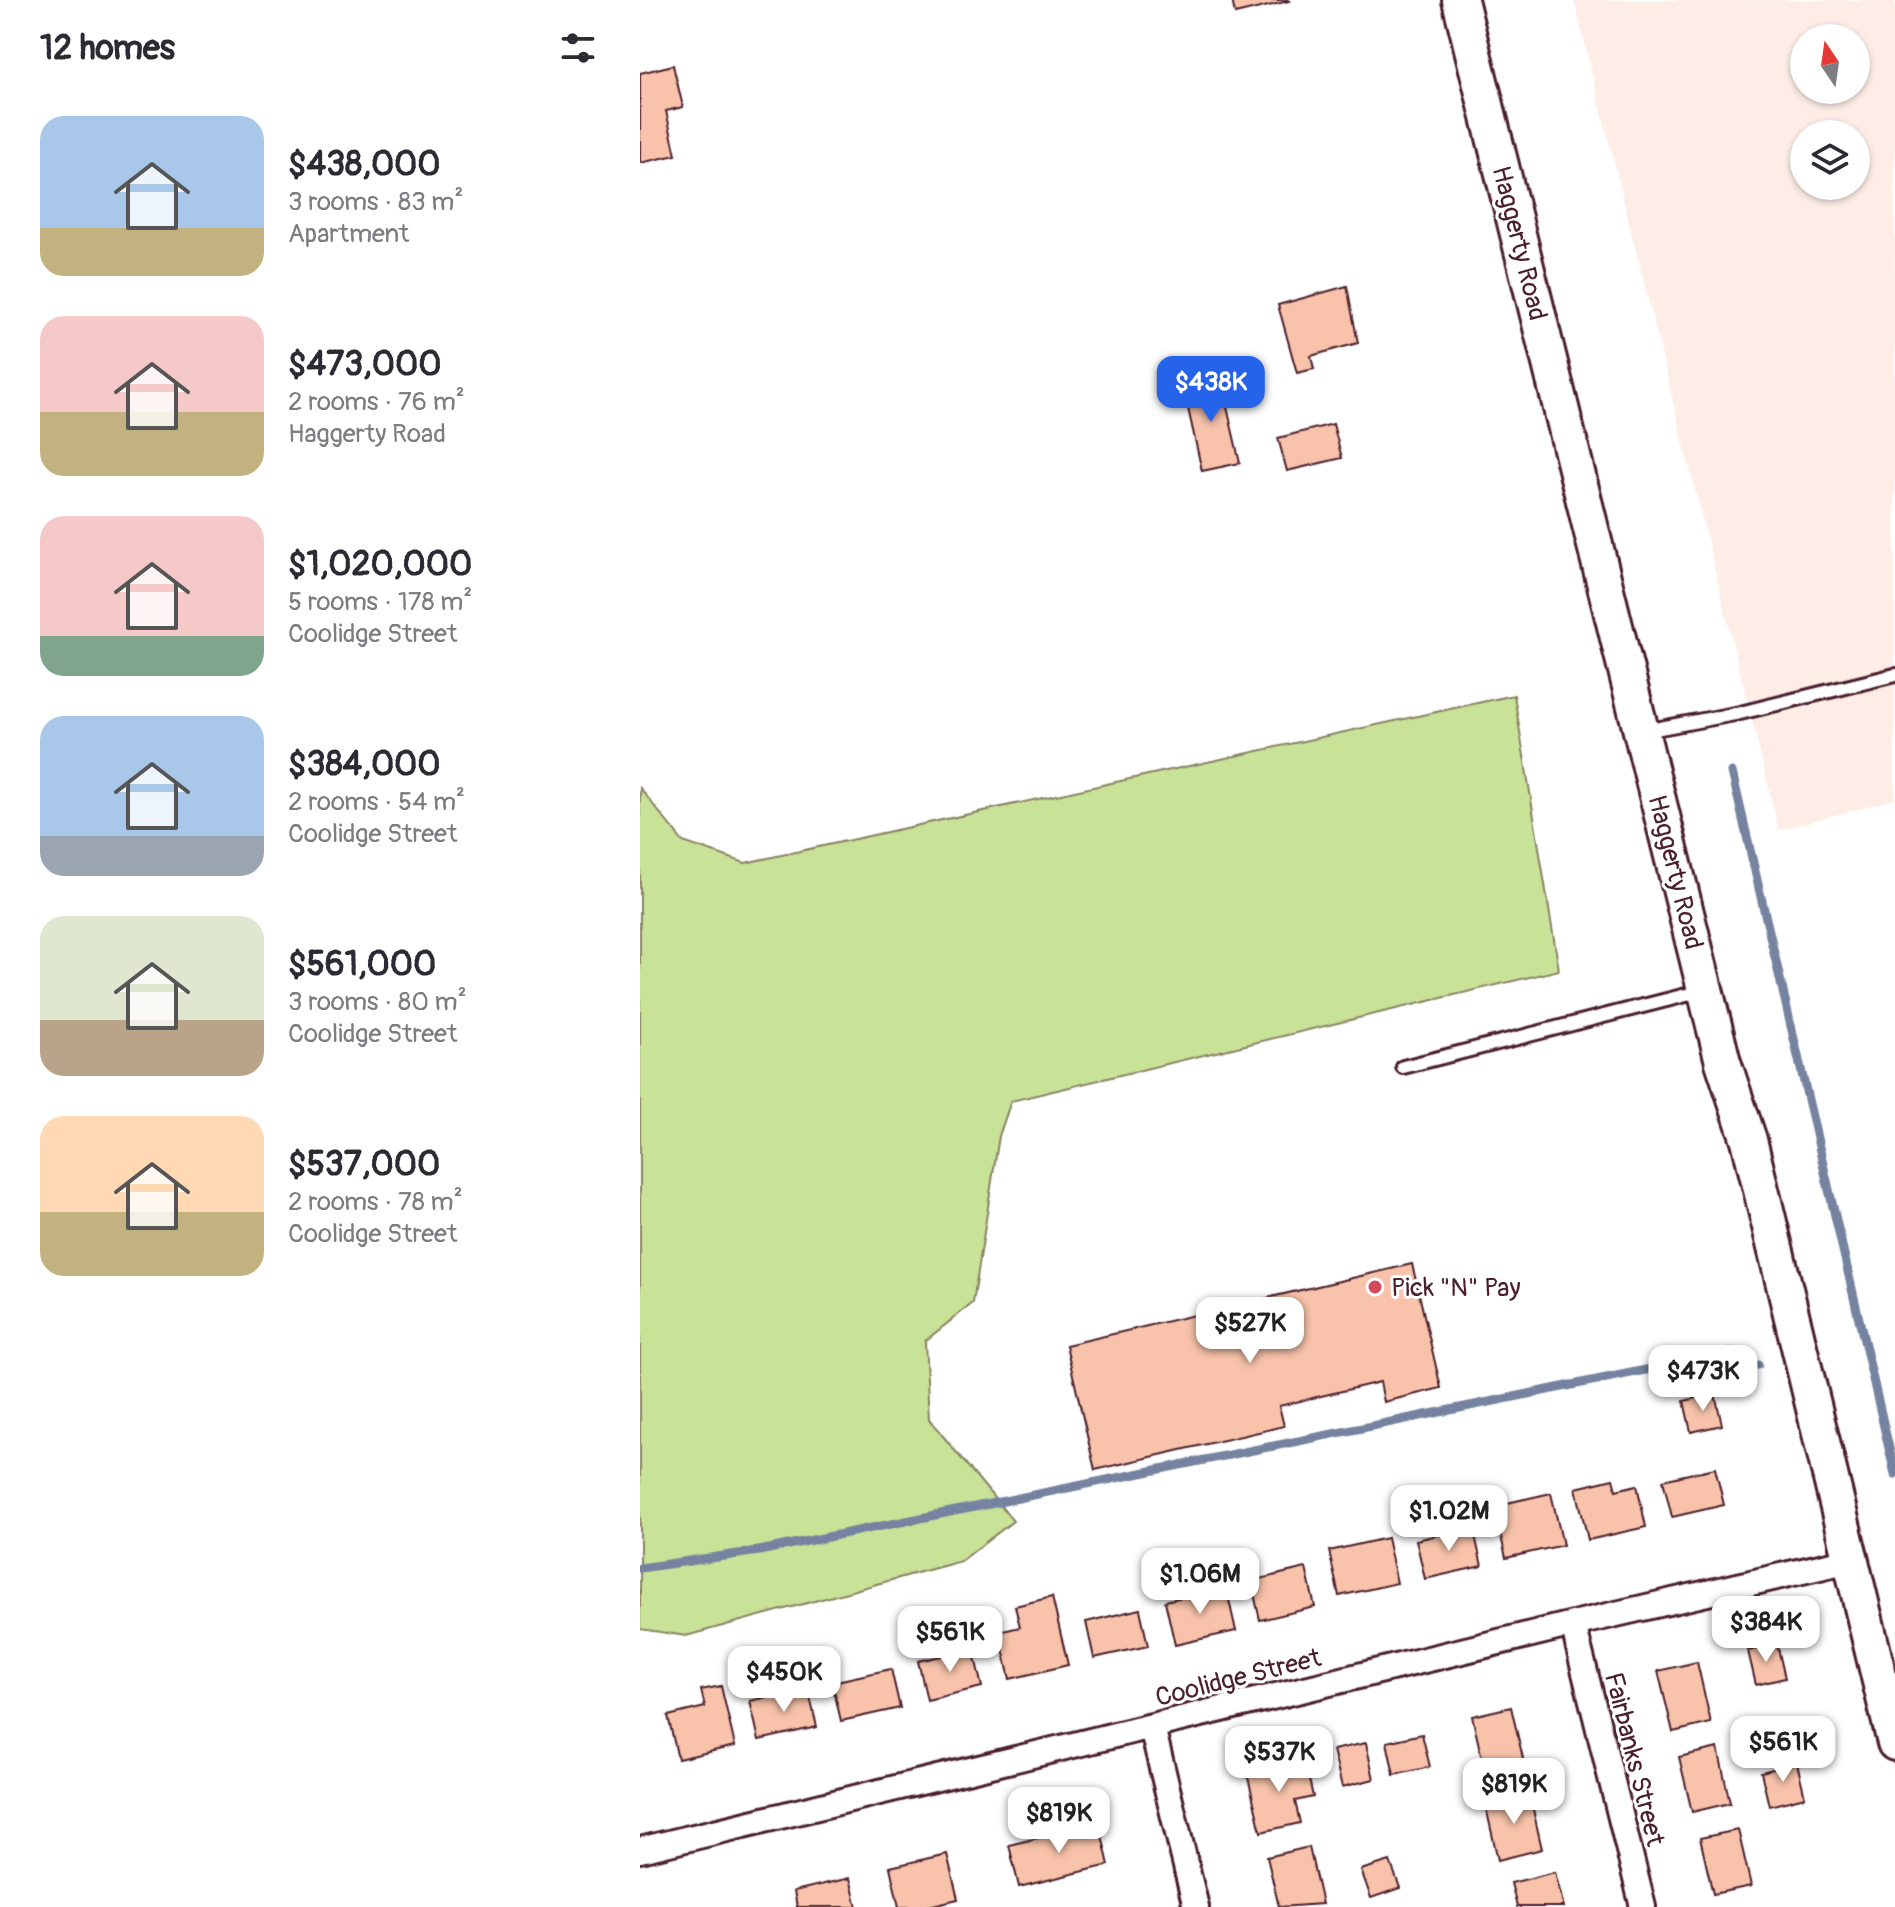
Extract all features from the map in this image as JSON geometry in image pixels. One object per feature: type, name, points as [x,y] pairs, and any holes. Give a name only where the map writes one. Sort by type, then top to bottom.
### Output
[{"type":"main road","name":"Haggerty Road","points":[[1460,0],[1723,1062],[1749,1140],[1895,1743]]},
{"type":"street","name":"Coolidge Street","points":[[640,1850],[1850,1560]]},
{"type":"street","name":"Fairbanks Street","points":[[1573,1624],[1643,1907]]},
{"type":"street","points":[[1152,1727],[1196,1907]]},
{"type":"lane","points":[[1641,732],[1740,713],[1895,675]]},
{"type":"lane","points":[[1403,1067],[1705,990]]},
{"type":"shaded area","points":[[1574,0],[1895,0],[1895,799],[1779,830]]},
{"type":"green space","points":[[1514,695],[1559,970],[1011,1101],[999,1136],[973,1303],[925,1341],[929,1419],[1013,1521],[961,1561],[686,1636],[640,1629],[640,788],[683,842],[745,863]]},
{"type":"building","points":[[1232,0],[1288,0],[1289,1],[1235,14]]},
{"type":"building","points":[[673,65],[683,107],[666,111],[676,155],[640,163],[640,73]]},
{"type":"building","points":[[1347,286],[1358,343],[1311,356],[1314,369],[1297,373],[1278,305]]},
{"type":"building","points":[[1220,377],[1240,463],[1202,471],[1183,386]]},
{"type":"building","points":[[1333,424],[1342,458],[1287,471],[1278,438]]},
{"type":"building","points":[[1412,1264],[1441,1388],[1384,1402],[1380,1382],[1279,1406],[1284,1426],[1095,1470],[1066,1345]]},
{"type":"building","points":[[1715,1394],[1722,1425],[1691,1432],[1684,1401]]},
{"type":"building","points":[[1715,1468],[1724,1505],[1672,1517],[1663,1480]]},
{"type":"building","points":[[1613,1479],[1616,1490],[1637,1485],[1646,1527],[1588,1540],[1576,1488]]},
{"type":"building","points":[[1551,1493],[1563,1545],[1506,1558],[1494,1506]]},
{"type":"building","points":[[1473,1527],[1482,1566],[1425,1579],[1416,1540]]},
{"type":"building","points":[[1387,1538],[1397,1583],[1339,1596],[1329,1551]]},
{"type":"building","points":[[1306,1568],[1315,1607],[1260,1620],[1251,1581]]},
{"type":"building","points":[[1226,1587],[1236,1631],[1175,1645],[1165,1601]]},
{"type":"building","points":[[1052,1597],[1068,1665],[1010,1679],[999,1632],[1020,1627],[1015,1606]]},
{"type":"building","points":[[1140,1609],[1148,1646],[1094,1658],[1086,1622]]},
{"type":"building","points":[[1777,1644],[1785,1678],[1756,1685],[1748,1651]]},
{"type":"building","points":[[973,1649],[982,1687],[927,1700],[918,1661]]},
{"type":"building","points":[[1697,1662],[1711,1723],[1673,1732],[1658,1671]]},
{"type":"building","points":[[891,1669],[900,1708],[841,1721],[832,1682]]},
{"type":"building","points":[[721,1686],[735,1746],[678,1759],[668,1716],[705,1707],[701,1690]]},
{"type":"building","points":[[808,1688],[817,1727],[759,1740],[750,1701]]},
{"type":"building","points":[[1511,1707],[1525,1767],[1486,1776],[1472,1716]]},
{"type":"building","points":[[1422,1734],[1430,1767],[1394,1775],[1387,1742]]},
{"type":"building","points":[[1366,1743],[1374,1779],[1342,1787],[1333,1750]]},
{"type":"building","points":[[1718,1748],[1730,1803],[1692,1812],[1679,1757]]},
{"type":"building","points":[[1305,1761],[1313,1797],[1295,1801],[1300,1823],[1261,1832],[1247,1773]]},
{"type":"building","points":[[1797,1763],[1805,1797],[1769,1806],[1761,1772]]},
{"type":"building","points":[[1529,1792],[1542,1849],[1498,1860],[1485,1803]]},
{"type":"building","points":[[1099,1823],[1109,1865],[1019,1887],[1009,1845]]},
{"type":"building","points":[[1738,1830],[1751,1886],[1713,1894],[1700,1838]]},
{"type":"building","points":[[1309,1847],[1322,1904],[1279,1907],[1267,1857]]},
{"type":"building","points":[[947,1854],[958,1899],[924,1907],[899,1907],[890,1867]]},
{"type":"building","points":[[1390,1861],[1400,1888],[1371,1898],[1361,1870]]},
{"type":"building","points":[[1555,1872],[1564,1907],[1517,1907],[1511,1883]]},
{"type":"building","points":[[850,1878],[857,1907],[797,1907],[794,1891]]},
{"type":"waterway","points":[[1732,772],[1895,1474]]},
{"type":"waterway","points":[[640,1568],[759,1551],[1734,1352],[1742,1363],[1758,1365]]},
{"type":"place","name":"Pick \"N\" Pay","points":[[1375,1287]]}]
